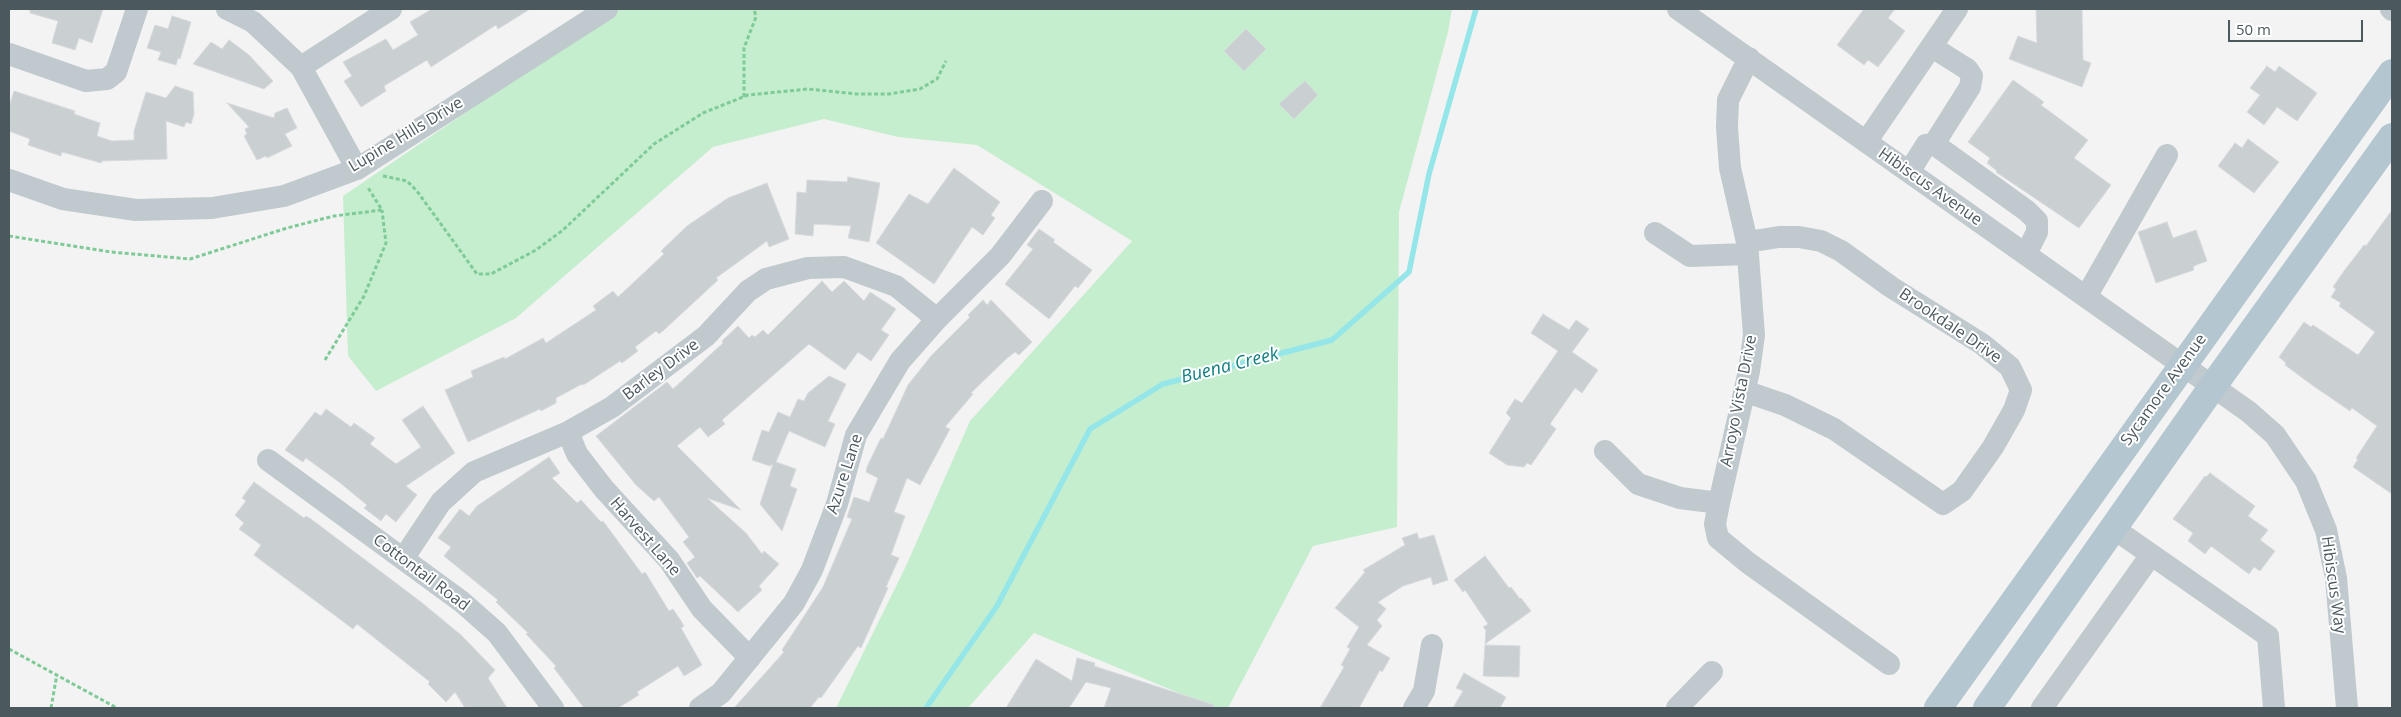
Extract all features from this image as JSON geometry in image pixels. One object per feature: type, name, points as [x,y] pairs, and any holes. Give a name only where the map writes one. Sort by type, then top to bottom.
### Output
[{"type":"main road","name":"Sycamore Avenue","points":[[1938,708],[2182,364],[2392,73]]},
{"type":"main road","points":[[1990,707],[2213,386],[2392,137]]},
{"type":"street","points":[[9,54],[86,80],[107,79],[116,72],[137,9]]},
{"type":"street","points":[[227,9],[253,22],[301,67],[357,168]]},
{"type":"street","points":[[301,67],[391,9]]},
{"type":"street","name":"Lupine Hills Drive","points":[[9,180],[63,199],[136,210],[212,208],[284,196],[357,168],[607,9]]},
{"type":"street","name":"Hibiscus Avenue","points":[[1678,9],[2182,364]]},
{"type":"street","points":[[1866,142],[1957,9]]},
{"type":"street","points":[[1932,47],[1966,69],[1972,76],[1970,86],[1934,144]]},
{"type":"street","name":"Arroyo Vista Drive","points":[[1749,58],[1728,100],[1727,127],[1730,168],[1748,248],[1754,335],[1744,392],[1715,524],[1718,538],[1747,562],[1889,664]]},
{"type":"street","points":[[1909,172],[1926,145],[1934,144],[2027,211],[2036,221],[2037,232],[2026,254]]},
{"type":"street","points":[[2086,297],[2167,155]]},
{"type":"street","name":"Azure Lane","points":[[700,708],[721,692],[794,603],[812,570],[837,504],[856,436],[900,361],[936,319],[1000,256],[1042,200]]},
{"type":"street","points":[[1655,233],[1690,256],[1748,248]]},
{"type":"street","name":"Brookdale Drive","points":[[1744,392],[1793,408],[1834,429],[1943,504],[1962,490],[1993,447],[2014,410],[2021,390],[2010,367],[1982,344],[1891,287],[1842,251],[1821,241],[1799,237],[1779,237],[1748,248]]},
{"type":"street","name":"Barley Drive","points":[[403,559],[441,502],[474,472],[568,432],[612,407],[706,336],[748,291],[766,279],[808,268],[844,267],[896,286],[936,319]]},
{"type":"street","name":"Hibiscus Way","points":[[2182,364],[2249,412],[2275,436],[2306,481],[2326,530],[2336,578],[2346,708]]},
{"type":"street","name":"Harvest Lane","points":[[568,432],[577,454],[604,489],[670,560],[702,609],[750,658]]},
{"type":"street","points":[[1605,451],[1638,484],[1680,498],[1719,503]]},
{"type":"street","name":"Cottontail Road","points":[[268,460],[462,602],[497,633],[553,708]]},
{"type":"street","points":[[2113,528],[2268,636],[2274,708]]},
{"type":"street","points":[[2042,708],[2151,555]]},
{"type":"street","points":[[1414,708],[1424,691],[1432,645]]},
{"type":"street","points":[[1677,708],[1712,672]]},
{"type":"path","points":[[744,97],[744,48],[756,17],[754,9]]},
{"type":"path","points":[[357,168],[407,181],[477,274],[491,274],[536,250],[563,230],[654,144],[703,113],[744,97],[808,89],[857,94],[889,94],[920,89],[937,79],[946,61]]},
{"type":"path","points":[[325,360],[364,296],[386,243],[382,210],[357,168]]},
{"type":"path","points":[[9,236],[111,252],[190,259],[296,225],[334,216],[382,210]]},
{"type":"path","points":[[9,649],[117,708]]},
{"type":"path","points":[[51,708],[57,674]]},
{"type":"green space","points":[[618,9],[1452,9],[1448,32],[1399,212],[1397,527],[1313,546],[1228,708],[1215,708],[1034,633],[968,708],[836,708],[905,568],[970,421],[1132,241],[977,145],[898,137],[824,119],[713,147],[516,318],[376,391],[348,356],[343,196]]},
{"type":"building","points":[[30,9],[103,9],[92,43],[79,38],[75,50],[52,43],[58,21],[30,13]]},
{"type":"building","points":[[432,9],[530,9],[498,29],[496,25],[431,67],[427,60],[384,86],[386,91],[361,107],[344,81],[352,76],[343,62],[386,39],[393,50],[418,35],[410,22]]},
{"type":"building","points":[[1864,9],[1895,9],[1888,18],[1905,31],[1878,67],[1868,60],[1864,65],[1837,45]]},
{"type":"building","points":[[2036,9],[2082,9],[2083,60],[2091,63],[2082,87],[2009,59],[2018,36],[2037,43]]},
{"type":"building","points":[[172,16],[191,22],[180,59],[178,58],[176,65],[158,60],[161,52],[147,48],[155,25],[168,29]]},
{"type":"building","points":[[1246,29],[1266,49],[1244,71],[1224,51]]},
{"type":"building","points":[[229,40],[249,55],[273,81],[264,89],[193,64],[211,42],[222,49]]},
{"type":"building","points":[[2267,66],[2275,72],[2279,66],[2317,93],[2297,121],[2277,107],[2264,125],[2247,112],[2260,95],[2250,88]]},
{"type":"building","points":[[2013,80],[2044,102],[2041,105],[2088,140],[2074,158],[2111,185],[2079,228],[1996,172],[1987,163],[1990,158],[1968,142]]},
{"type":"building","points":[[1305,81],[1318,95],[1294,119],[1279,104]]},
{"type":"building","points":[[175,86],[193,92],[194,114],[191,124],[186,122],[184,127],[166,121],[167,159],[102,161],[101,163],[62,152],[61,156],[28,145],[30,139],[9,131],[9,107],[14,91],[75,111],[74,114],[100,123],[97,136],[112,141],[134,140],[134,131],[146,92],[166,98]]},
{"type":"building","points":[[227,103],[274,118],[275,113],[287,108],[297,128],[285,134],[292,146],[267,158],[266,156],[257,160],[244,136],[247,134],[245,129],[249,127]]},
{"type":"building","points":[[2248,139],[2279,162],[2254,193],[2218,166],[2235,143],[2242,148]]},
{"type":"building","points":[[954,168],[1000,202],[991,215],[995,218],[983,235],[972,227],[934,284],[876,243],[909,194],[928,204]]},
{"type":"building","points":[[848,177],[880,183],[869,242],[848,238],[851,226],[814,224],[813,236],[795,234],[797,192],[806,193],[807,180],[847,182]]},
{"type":"building","points":[[767,183],[789,239],[769,247],[767,241],[716,278],[718,280],[664,330],[659,334],[656,331],[635,347],[638,351],[622,363],[620,361],[585,384],[556,398],[556,403],[541,411],[540,409],[468,442],[445,390],[473,377],[471,371],[504,357],[505,359],[543,338],[546,343],[596,310],[593,306],[613,291],[618,297],[664,254],[661,251],[687,226],[728,198]]},
{"type":"building","points":[[2392,210],[2392,494],[2353,467],[2358,459],[2356,458],[2377,426],[2352,408],[2350,411],[2312,385],[2285,365],[2286,363],[2279,357],[2304,322],[2311,327],[2313,325],[2358,355],[2375,332],[2339,306],[2341,303],[2331,297],[2336,289],[2333,287]]},
{"type":"building","points":[[2167,222],[2173,238],[2196,230],[2207,261],[2193,267],[2194,270],[2156,283],[2138,232]]},
{"type":"building","points":[[1039,229],[1055,240],[1053,242],[1092,270],[1078,288],[1075,286],[1049,319],[1005,284],[1033,249],[1027,245]]},
{"type":"building","points":[[822,281],[832,292],[844,281],[864,301],[870,292],[896,309],[881,330],[889,335],[871,361],[858,352],[845,370],[809,344],[722,420],[725,424],[708,437],[700,427],[677,446],[741,510],[707,498],[746,533],[762,554],[764,551],[779,564],[759,586],[762,590],[738,612],[700,576],[697,578],[687,563],[695,557],[683,542],[689,537],[659,497],[654,501],[636,485],[596,436],[667,382],[673,389],[723,343],[722,341],[738,326],[749,338],[752,335],[755,337],[763,330],[768,335]]},
{"type":"building","points":[[983,300],[987,305],[991,300],[1032,342],[1019,355],[1015,352],[1006,359],[971,393],[973,394],[945,427],[950,429],[920,485],[907,478],[894,512],[905,516],[891,555],[899,558],[886,587],[888,588],[861,648],[858,646],[821,698],[819,697],[810,708],[734,708],[784,652],[782,650],[823,587],[852,519],[847,517],[854,497],[869,502],[878,478],[866,472],[867,467],[881,438],[883,439],[908,385],[931,356],[970,317],[968,315]]},
{"type":"building","points":[[1543,314],[1569,330],[1576,320],[1589,329],[1572,352],[1598,370],[1582,393],[1575,388],[1550,424],[1556,429],[1531,465],[1527,463],[1524,467],[1507,465],[1489,453],[1511,418],[1506,413],[1515,399],[1522,403],[1558,351],[1531,333]]},
{"type":"building","points":[[829,376],[846,384],[828,421],[835,424],[825,447],[789,431],[776,462],[796,469],[790,486],[797,489],[782,531],[760,504],[773,464],[770,466],[752,460],[762,430],[769,432],[778,412],[790,417],[798,399],[804,401],[808,393]]},
{"type":"building","points":[[423,406],[455,453],[406,486],[417,495],[396,522],[386,514],[381,521],[364,508],[367,505],[339,482],[306,458],[303,462],[285,450],[315,412],[321,416],[326,409],[351,427],[354,423],[375,438],[370,444],[396,464],[421,447],[402,420]]},
{"type":"building","points":[[549,457],[560,473],[552,478],[577,503],[581,500],[601,522],[603,521],[642,574],[645,572],[669,611],[673,609],[681,621],[684,626],[681,628],[702,665],[684,676],[678,666],[637,692],[639,695],[618,708],[584,708],[554,668],[556,666],[526,634],[528,633],[496,602],[498,600],[444,556],[451,547],[438,538],[460,509],[469,516],[477,506]]},
{"type":"building","points":[[2210,473],[2255,506],[2248,516],[2268,530],[2260,540],[2275,551],[2260,571],[2254,567],[2249,574],[2211,546],[2205,554],[2188,541],[2193,533],[2173,519],[2205,476]]},
{"type":"building","points":[[254,482],[304,518],[306,516],[311,519],[421,602],[461,635],[495,670],[488,678],[507,708],[465,708],[455,692],[446,702],[428,684],[430,682],[357,624],[353,629],[254,555],[261,545],[239,529],[244,523],[235,515],[246,501],[242,498]]},
{"type":"building","points":[[1417,533],[1419,539],[1434,535],[1448,580],[1433,585],[1431,577],[1403,586],[1378,602],[1386,609],[1377,620],[1382,626],[1367,645],[1390,658],[1382,672],[1380,670],[1359,708],[1320,708],[1344,667],[1341,665],[1350,649],[1347,647],[1359,627],[1335,608],[1365,572],[1363,570],[1405,545],[1402,538]]},
{"type":"building","points":[[1485,556],[1509,588],[1511,587],[1531,611],[1485,644],[1486,630],[1483,627],[1488,624],[1465,590],[1463,592],[1454,580]]},
{"type":"building","points":[[1485,645],[1520,646],[1519,677],[1483,676]]},
{"type":"building","points":[[1077,658],[1095,663],[1094,666],[1214,705],[1213,708],[1104,708],[1111,688],[1086,682],[1069,708],[1006,708],[1036,659],[1072,681]]},
{"type":"building","points":[[1464,673],[1506,697],[1500,708],[1453,708],[1463,691],[1456,688]]},
{"type":"waterway","name":"Buena Creek","points":[[926,708],[997,606],[1090,429],[1163,384],[1332,340],[1409,272],[1429,174],[1476,9]]}]
